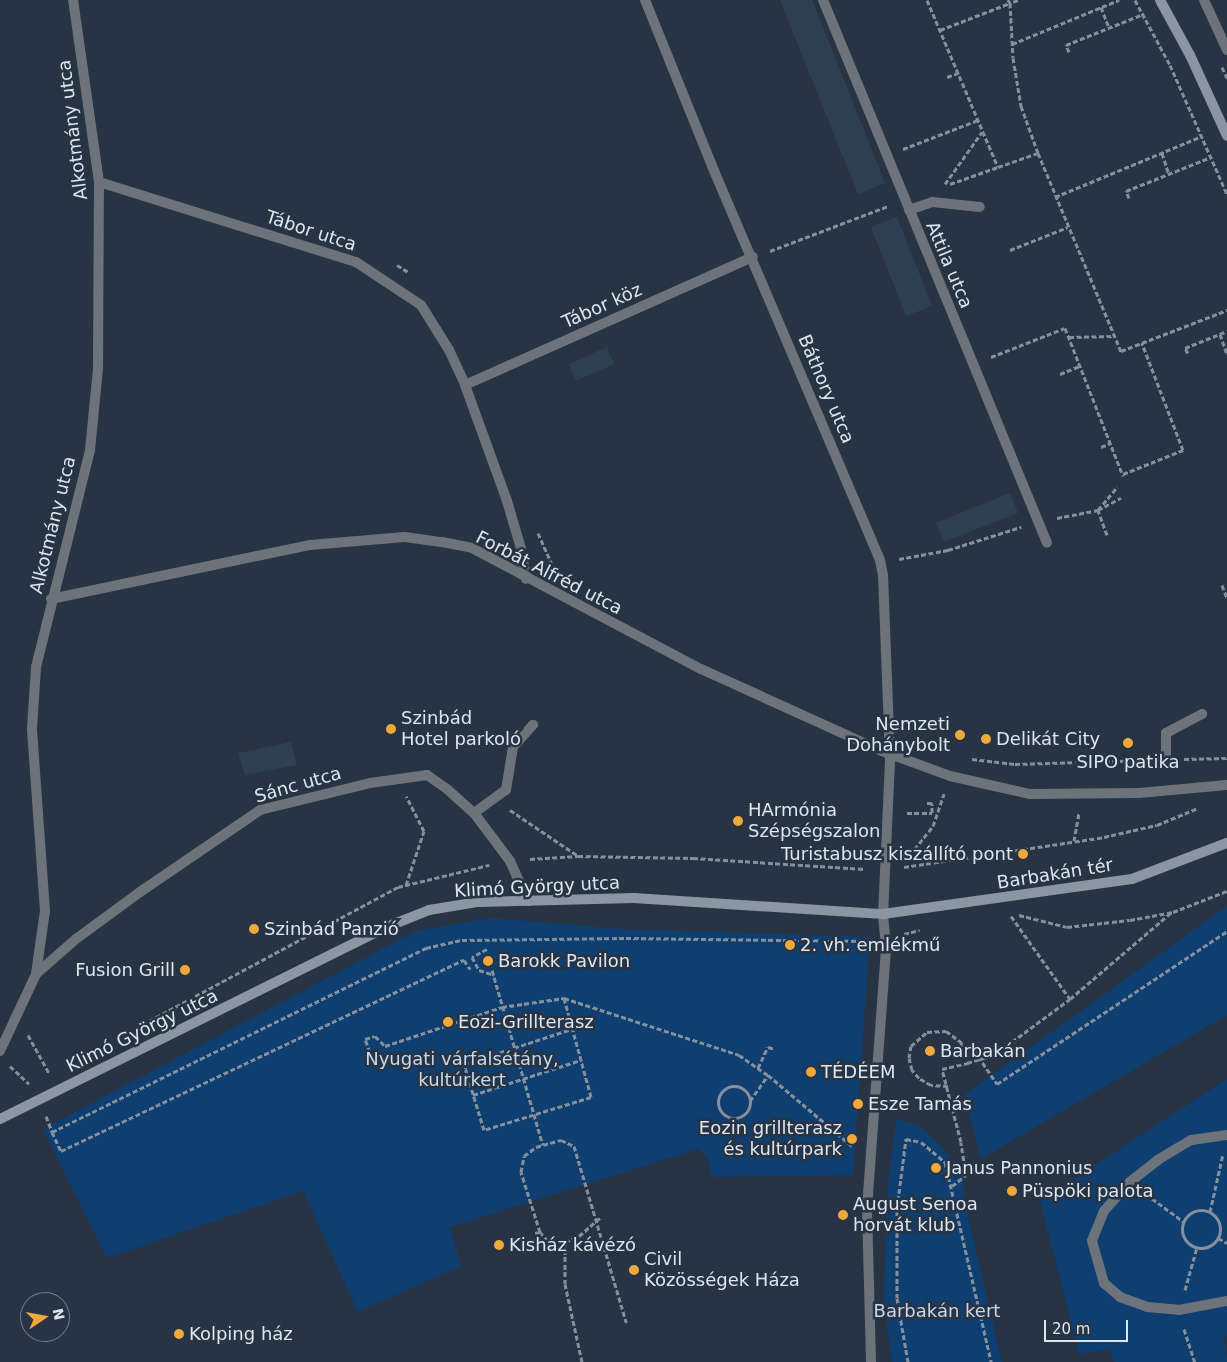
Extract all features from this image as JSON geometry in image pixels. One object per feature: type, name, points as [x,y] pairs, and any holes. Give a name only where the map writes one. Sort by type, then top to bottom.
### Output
[{"type":"street","name":"Alkotmány utca","points":[[1,1056],[36,974],[45,911],[32,728],[36,667],[51,599],[90,450],[98,368],[99,182],[73,0]]},
{"type":"street","name":"Báthory utca","points":[[645,0],[712,166],[753,257],[880,560],[890,754],[883,914],[886,942],[870,1159],[867,1282],[871,1362]]},
{"type":"street","name":"Attila utca","points":[[823,0],[1047,543]]},
{"type":"street","points":[[1160,0],[1190,55],[1227,136]]},
{"type":"street","points":[[1204,0],[1227,50]]},
{"type":"street","name":"Tábor utca","points":[[99,182],[356,262],[421,305],[449,350],[465,386],[522,552],[526,579]]},
{"type":"street","points":[[909,210],[932,202],[980,207]]},
{"type":"street","name":"Tábor köz","points":[[465,386],[753,257]]},
{"type":"street","name":"Forbát Alfréd utca","points":[[51,599],[310,545],[405,537],[472,548],[526,579],[701,669],[890,754]]},
{"type":"street","points":[[1166,759],[1166,733],[1202,714]]},
{"type":"street","points":[[474,813],[496,800],[506,790],[513,746],[533,725]]},
{"type":"street","points":[[890,754],[950,776],[1030,794],[1139,793],[1227,786]]},
{"type":"street","name":"Sánc utca","points":[[36,974],[83,934],[260,810],[370,783],[427,775],[474,813],[510,861],[528,901]]},
{"type":"street","name":"Barbakán tér","points":[[883,914],[1132,879],[1227,843]]},
{"type":"street","name":"Klimó György utca","points":[[0,1119],[389,926],[429,910],[478,902],[634,898],[883,914]]},
{"type":"street","points":[[1227,1134],[1191,1140],[1130,1182],[1104,1211],[1092,1241],[1104,1282],[1120,1297],[1147,1307],[1178,1310],[1227,1301]]},
{"type":"path","points":[[927,0],[998,167]]},
{"type":"path","points":[[940,30],[1018,0]]},
{"type":"path","points":[[1012,44],[1119,0]]},
{"type":"path","points":[[1135,0],[1202,136],[1227,194]]},
{"type":"path","points":[[1009,2],[1012,44],[1021,106],[1055,196],[1121,351],[1227,310]]},
{"type":"path","points":[[1101,7],[1109,28]]},
{"type":"path","points":[[1069,52],[1066,45],[1143,14]]},
{"type":"path","points":[[947,77],[958,73]]},
{"type":"path","points":[[898,151],[978,120]]},
{"type":"path","points":[[982,131],[944,186],[1038,153]]},
{"type":"path","points":[[1055,196],[1202,136]]},
{"type":"path","points":[[1162,153],[1169,174]]},
{"type":"path","points":[[1129,198],[1126,191],[1211,157]]},
{"type":"path","points":[[753,257],[905,200]]},
{"type":"path","points":[[1010,250],[1068,227]]},
{"type":"path","points":[[394,264],[404,266],[415,279]]},
{"type":"path","points":[[986,360],[1065,328],[1123,475],[1183,450],[1142,343]]},
{"type":"path","points":[[1188,353],[1185,348],[1227,331]]},
{"type":"path","points":[[1220,334],[1227,354]]},
{"type":"path","points":[[1069,337],[1114,336]]},
{"type":"path","points":[[1060,374],[1080,366]]},
{"type":"path","points":[[1101,447],[1111,443]]},
{"type":"path","points":[[1098,510],[1117,487]]},
{"type":"path","points":[[1098,510],[1121,498]]},
{"type":"path","points":[[1098,510],[1107,535]]},
{"type":"path","points":[[890,560],[948,550],[1038,522]]},
{"type":"path","points":[[522,552],[555,572],[536,528]]},
{"type":"path","points":[[1222,585],[1227,598]]},
{"type":"path","points":[[967,758],[1015,764],[1227,758]]},
{"type":"path","points":[[900,867],[933,826],[950,776]]},
{"type":"path","points":[[404,792],[424,831],[406,884]]},
{"type":"path","points":[[1074,841],[1083,794]]},
{"type":"path","points":[[496,800],[578,856]]},
{"type":"path","points":[[902,813],[932,813],[932,803],[925,803]]},
{"type":"path","points":[[1070,999],[1008,912],[1067,927],[1172,912],[1227,891]]},
{"type":"path","points":[[952,1186],[966,1174],[948,1086],[942,1069],[994,1055],[1070,999],[1172,912]]},
{"type":"path","points":[[52,1132],[426,948],[462,940],[886,942],[922,930]]},
{"type":"path","points":[[974,1050],[996,1084],[1227,931]]},
{"type":"path","points":[[487,949],[472,957],[479,970],[494,975]]},
{"type":"path","points":[[1,1056],[22,1074],[40,1098],[61,1151],[464,960],[470,969]]},
{"type":"path","points":[[492,970],[543,1145]]},
{"type":"path","points":[[366,1053],[370,1052],[365,1039],[375,1036],[385,1046],[502,1007],[564,998],[739,1055],[768,1075],[870,1159]]},
{"type":"path","points":[[564,998],[591,1097],[484,1130],[464,1064],[572,1029]]},
{"type":"path","points":[[948,1086],[931,1085],[919,1078],[912,1070],[909,1058],[911,1046],[918,1038],[936,1030],[957,1037],[965,1055]]},
{"type":"path","points":[[758,1068],[768,1047],[775,1049]]},
{"type":"path","points":[[473,1095],[581,1060]]},
{"type":"path","points":[[750,1100],[747,1092],[732,1086],[719,1095],[717,1104],[720,1112],[735,1118],[749,1109],[750,1100],[768,1075]]},
{"type":"path","points":[[1210,1212],[1227,1134]]},
{"type":"path","points":[[908,1362],[897,1289],[897,1208],[906,1139],[920,1142],[945,1162],[991,1362]]},
{"type":"path","points":[[598,1218],[583,1233],[564,1242],[548,1241],[540,1232],[521,1163],[529,1151],[561,1140],[574,1146],[598,1218],[626,1322]]},
{"type":"path","points":[[1130,1182],[1184,1222]]},
{"type":"path","points":[[1192,1212],[1210,1212],[1218,1220],[1218,1238],[1209,1246],[1197,1247],[1186,1240],[1184,1222],[1192,1212]]},
{"type":"path","points":[[535,1232],[540,1232]]},
{"type":"path","points":[[1218,1238],[1227,1243]]},
{"type":"path","points":[[564,1242],[565,1284],[582,1362]]},
{"type":"path","points":[[1194,1362],[1178,1310],[1197,1247]]},
{"type":"shaded area","points":[[780,0],[812,0],[885,183],[858,194]]},
{"type":"shaded area","points":[[897,217],[932,306],[906,316],[871,227]]},
{"type":"shaded area","points":[[607,347],[614,364],[576,381],[569,364]]},
{"type":"shaded area","points":[[1010,493],[1018,513],[944,542],[936,523]]},
{"type":"shaded area","points":[[291,742],[297,765],[245,775],[238,753]]},
{"type":"green space","points":[[1227,906],[1227,1015],[981,1159],[964,1095]]},
{"type":"green space","name":"Nyugati várfalsétány, kultúrkert","points":[[491,918],[623,929],[870,937],[853,1175],[712,1177],[707,1157],[698,1149],[450,1227],[461,1266],[358,1312],[303,1191],[107,1258],[43,1129],[416,931]]},
{"type":"green space","points":[[1227,1079],[1227,1335],[1224,1336],[1227,1362],[1114,1362],[1110,1349],[1079,1354],[1040,1201]]},
{"type":"green space","name":"Barbakán kert","points":[[896,1119],[920,1126],[961,1167],[967,1212],[1002,1362],[892,1362],[884,1301],[886,1201]]},
{"type":"place","name":"Szinbád Hotel parkoló","points":[[391,729]]},
{"type":"place","name":"Nemzeti Dohánybolt","points":[[960,735]]},
{"type":"place","name":"Delikát City","points":[[986,739]]},
{"type":"place","name":"SIPO patika","points":[[1128,743]]},
{"type":"place","name":"HArmónia Szépségszalon","points":[[738,821]]},
{"type":"place","name":"Turistabusz kiszállító pont","points":[[1023,854]]},
{"type":"place","name":"Szinbád Panzió","points":[[254,929]]},
{"type":"place","name":"2. vh. emlékmű","points":[[790,945]]},
{"type":"place","name":"Barokk Pavilon","points":[[488,961]]},
{"type":"place","name":"Fusion Grill","points":[[185,970]]},
{"type":"place","name":"Eozi-Grillterasz","points":[[448,1022]]},
{"type":"place","name":"Barbakán","points":[[930,1051]]},
{"type":"place","name":"TÉDÉEM","points":[[811,1072]]},
{"type":"place","name":"Esze Tamás","points":[[858,1104]]},
{"type":"place","name":"Eozin grillterasz és kultúrpark","points":[[852,1139]]},
{"type":"place","name":"Janus Pannonius","points":[[936,1168]]},
{"type":"place","name":"Püspöki palota","points":[[1012,1191]]},
{"type":"place","name":"August Senoa horvát klub","points":[[843,1215]]},
{"type":"place","name":"Kisház kávézó","points":[[499,1245]]},
{"type":"place","name":"Civil Közösségek Háza","points":[[634,1270]]},
{"type":"place","name":"Kolping ház","points":[[179,1334]]}]
